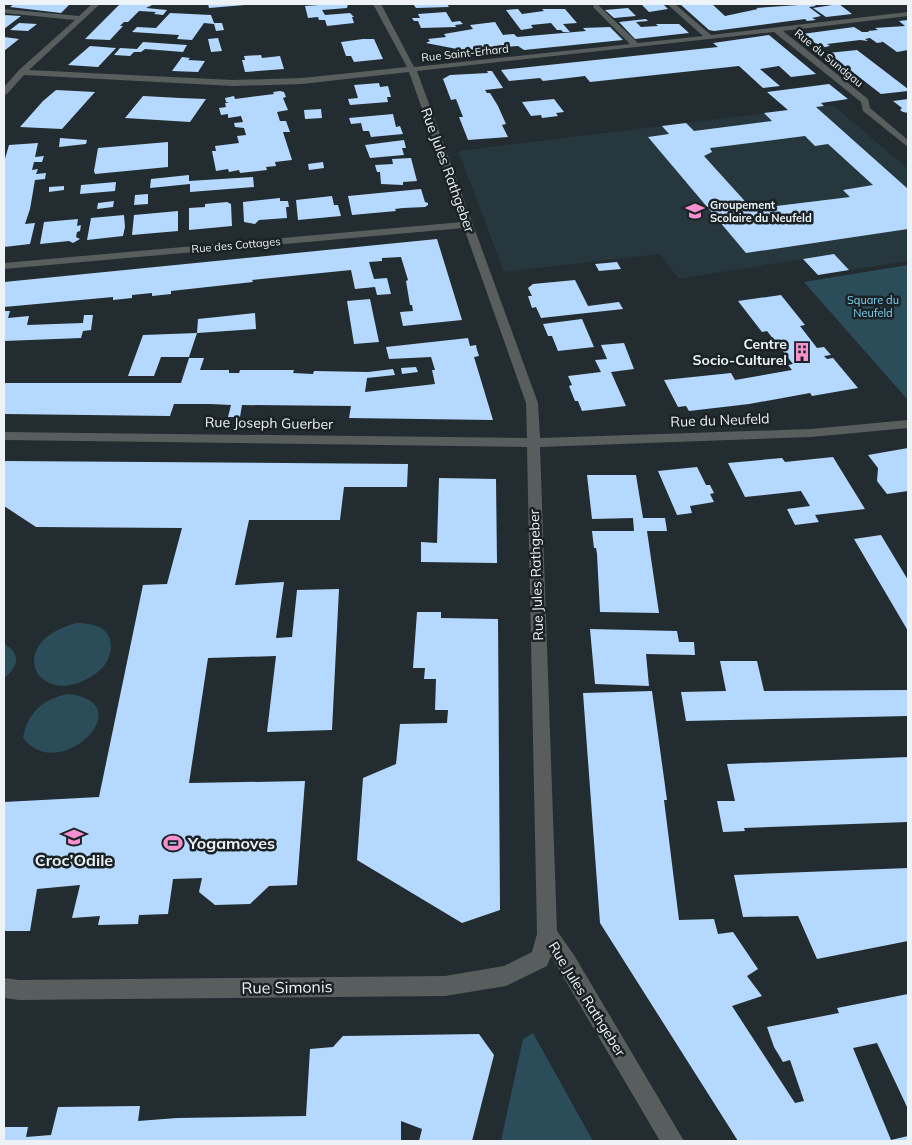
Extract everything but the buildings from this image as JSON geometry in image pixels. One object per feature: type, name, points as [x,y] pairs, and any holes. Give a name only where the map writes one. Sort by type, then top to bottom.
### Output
[{"type":"street","points":[[4,92],[96,4]]},
{"type":"street","name":"Rue Jules Rathgeber","points":[[377,4],[412,70],[532,403],[547,934],[567,962],[673,1141]]},
{"type":"street","points":[[671,4],[709,38]]},
{"type":"street","points":[[597,6],[636,46]]},
{"type":"street","points":[[4,11],[81,18]]},
{"type":"street","name":"Rue Saint-Erhard","points":[[4,74],[233,83],[302,81],[709,38],[908,14]]},
{"type":"street","name":"Rue du Sundgau","points":[[776,30],[865,101],[866,109],[908,144]]},
{"type":"street","name":"Rue des Cottages","points":[[4,266],[468,225]]},
{"type":"street","name":"Rue du Neufeld","points":[[533,443],[811,433],[908,424]]},
{"type":"street","name":"Rue Joseph Guerber","points":[[4,436],[533,443]]},
{"type":"street","name":"Rue Simonis","points":[[4,988],[19,990],[445,986],[506,976],[540,959],[547,934]]},
{"type":"shaded area","name":"Groupement Scolaire du Neufeld","points":[[833,105],[908,169],[908,261],[818,275],[803,259],[679,279],[660,254],[504,272],[458,151]]},
{"type":"green space","name":"Square du Neufeld","points":[[908,265],[908,400],[804,282]]},
{"type":"green space","points":[[76,623],[95,625],[105,631],[111,648],[108,659],[98,672],[75,684],[58,685],[45,681],[36,671],[34,659],[39,645],[53,633]]},
{"type":"green space","points":[[4,644],[14,652],[16,661],[12,670],[4,678]]},
{"type":"green space","points":[[68,694],[89,700],[98,711],[97,724],[88,737],[73,747],[56,752],[38,750],[23,738],[29,721],[44,703]]},
{"type":"green space","points":[[533,1033],[593,1141],[501,1141],[523,1039]]},
{"type":"place","name":"Groupement Scolaire du Neufeld","points":[[695,211]]},
{"type":"place","name":"Centre Socio-Culturel","points":[[802,352]]},
{"type":"place","name":"Croc’Odile","points":[[74,837]]},
{"type":"place","name":"Yogamoves","points":[[173,843]]}]
